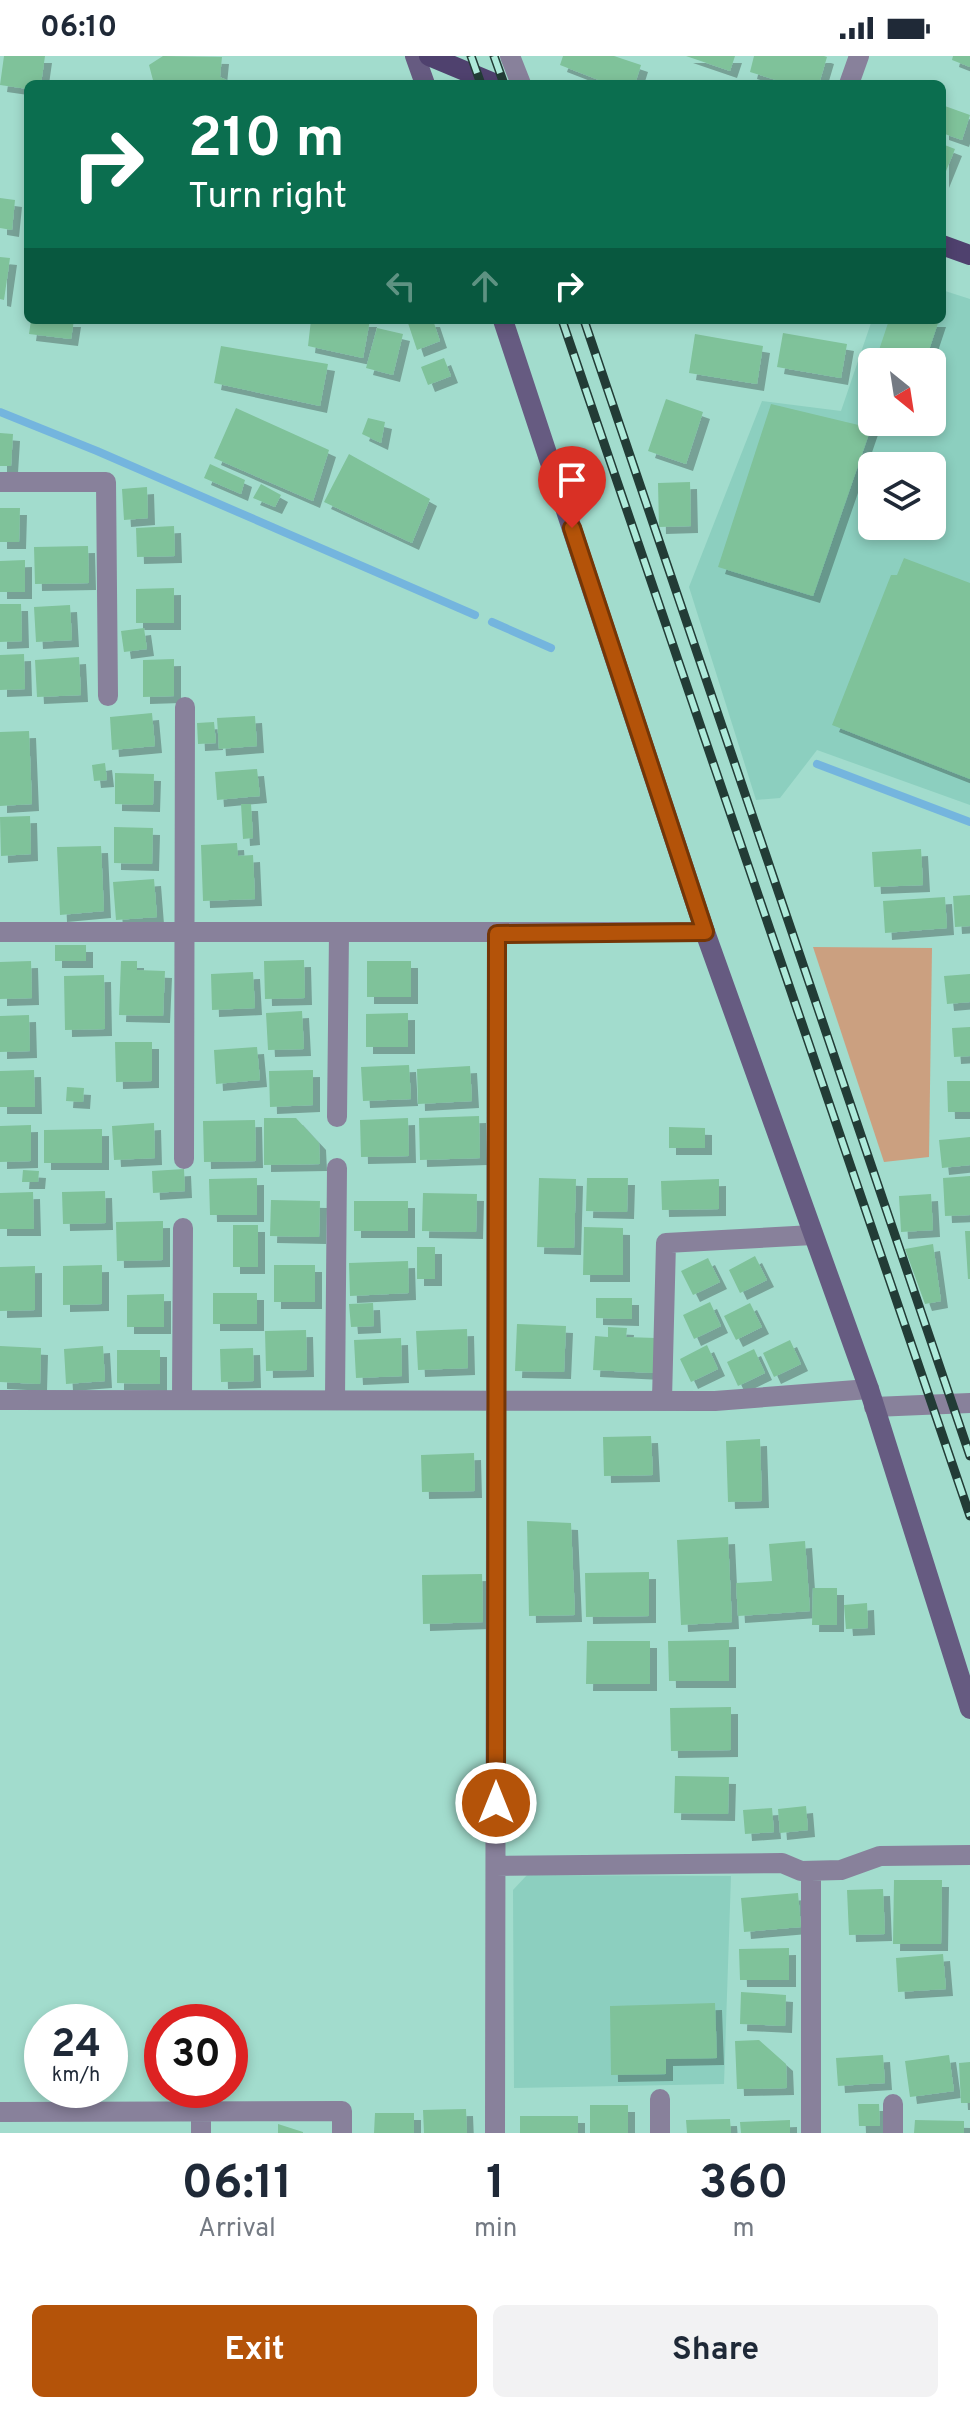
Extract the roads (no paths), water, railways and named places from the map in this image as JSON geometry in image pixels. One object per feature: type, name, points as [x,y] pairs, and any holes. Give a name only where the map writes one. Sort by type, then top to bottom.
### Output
[{"type":"main road","points":[[429,56],[486,80]]},
{"type":"main road","points":[[946,246],[970,255]]},
{"type":"street","points":[[415,56],[424,80]]},
{"type":"street","points":[[510,56],[519,80]]},
{"type":"street","points":[[850,80],[859,56]]},
{"type":"street","points":[[504,324],[705,932],[872,1398],[970,1709]]},
{"type":"street","points":[[0,482],[106,482],[108,696]]},
{"type":"street","points":[[184,1159],[185,707]]},
{"type":"street","points":[[0,932],[705,932]]},
{"type":"street","points":[[337,1117],[339,933]]},
{"type":"street","points":[[495,2133],[497,934]]},
{"type":"street","points":[[335,1399],[337,1168]]},
{"type":"street","points":[[182,1400],[183,1228]]},
{"type":"street","points":[[662,1399],[666,1243],[813,1235]]},
{"type":"street","points":[[0,1400],[715,1401],[872,1398],[970,1403]]},
{"type":"street","points":[[496,1866],[782,1863],[801,1871],[811,1871],[841,1870],[880,1856],[970,1855]]},
{"type":"street","points":[[811,1871],[811,2133]]},
{"type":"street","points":[[660,2099],[660,2133]]},
{"type":"street","points":[[893,2104],[893,2133]]},
{"type":"street","points":[[0,2112],[64,2123],[201,2112],[342,2111],[342,2133]]},
{"type":"street","points":[[201,2112],[201,2133]]},
{"type":"waterway","points":[[0,412],[475,615]]},
{"type":"waterway","points":[[492,622],[551,648]]},
{"type":"waterway","points":[[817,764],[970,822]]},
{"type":"railway","points":[[471,56],[480,80]]},
{"type":"railway","points":[[494,56],[503,80]]},
{"type":"railway","points":[[563,324],[970,1516]]},
{"type":"railway","points":[[585,324],[970,1456]]}]
